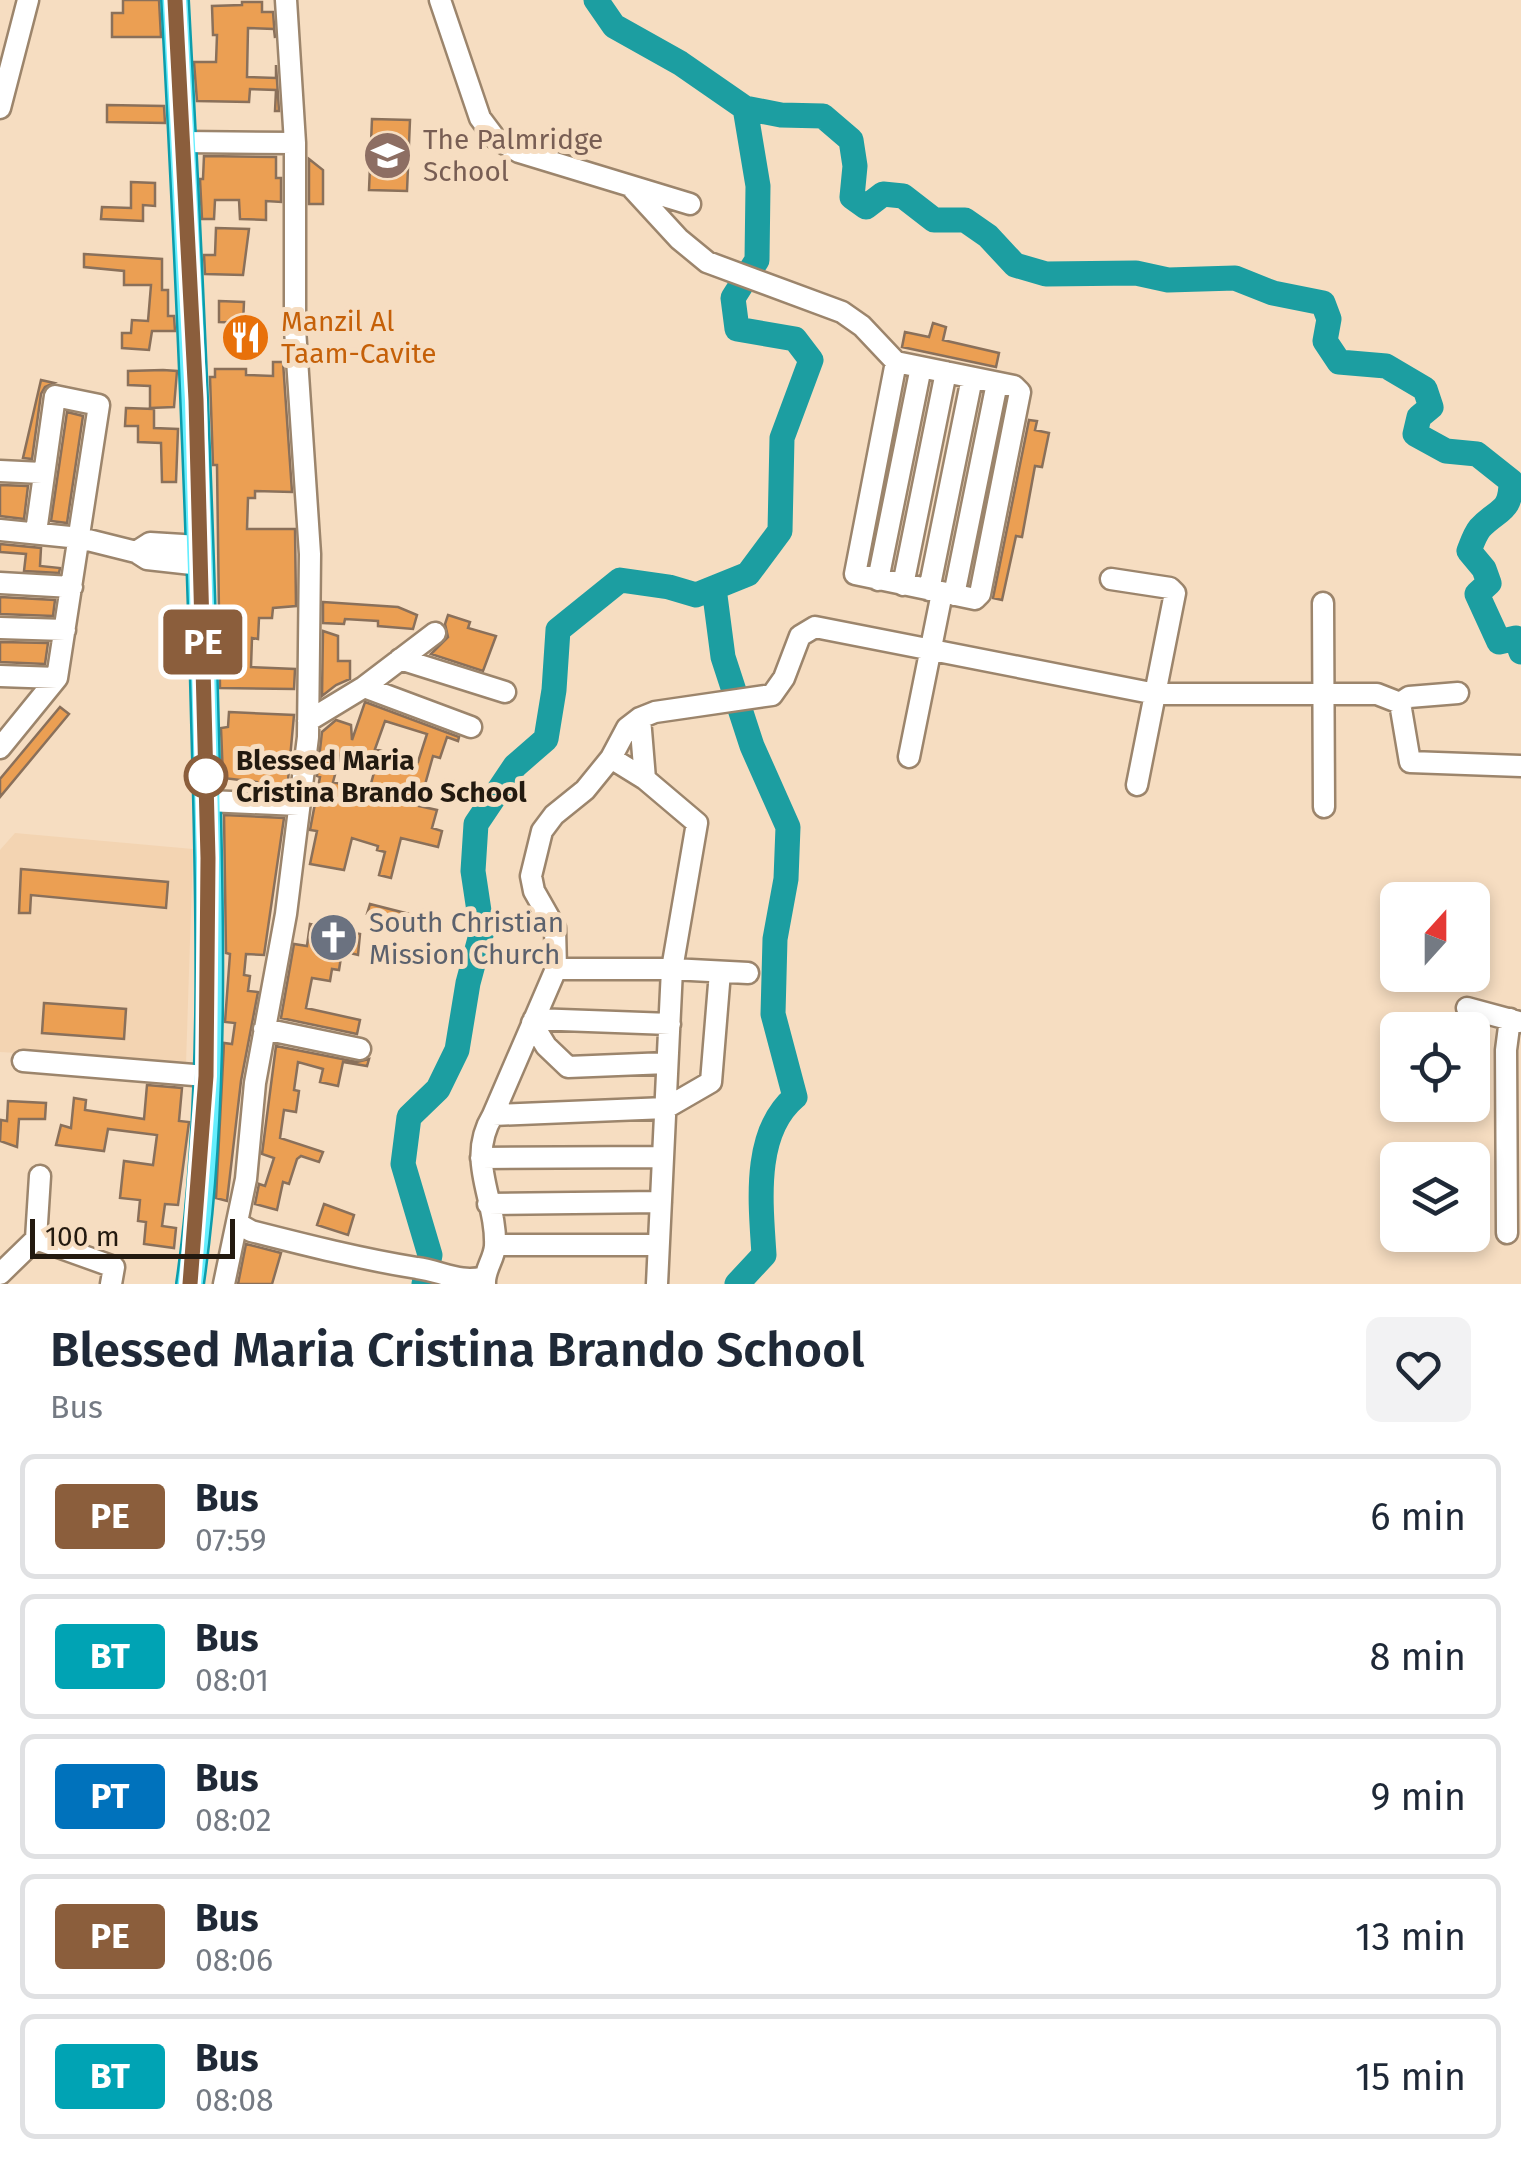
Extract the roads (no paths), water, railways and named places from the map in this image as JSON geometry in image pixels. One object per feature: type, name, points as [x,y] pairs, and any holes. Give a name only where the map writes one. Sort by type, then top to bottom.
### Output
[{"type":"main road","points":[[175,0],[196,400],[207,801],[206,1076],[190,1284]]},
{"type":"street","points":[[0,108],[28,0]]},
{"type":"street","points":[[224,1284],[246,1179],[264,1029],[286,914],[308,722],[310,554],[294,329],[294,142],[286,0]]},
{"type":"street","points":[[440,0],[476,109],[495,138],[519,152],[690,204]]},
{"type":"street","points":[[183,142],[294,142]]},
{"type":"street","points":[[630,186],[697,256],[853,318],[896,362],[997,383],[941,593]]},
{"type":"street","points":[[896,362],[855,571],[860,576],[941,593]]},
{"type":"street","points":[[878,580],[921,367]]},
{"type":"street","points":[[903,585],[946,372]]},
{"type":"street","points":[[909,757],[932,648],[972,378]]},
{"type":"street","points":[[0,748],[8,727],[58,678],[100,405],[55,396],[36,532]]},
{"type":"street","points":[[0,471],[42,473]]},
{"type":"street","points":[[0,530],[80,538],[136,552],[147,559],[200,555]]},
{"type":"street","points":[[1111,579],[1170,588],[1175,593],[1137,785]]},
{"type":"street","points":[[0,583],[72,587]]},
{"type":"street","points":[[1324,604],[1324,808]]},
{"type":"street","points":[[197,1218],[236,1223],[251,1220],[394,1256],[440,1274],[485,1280],[495,1246],[481,1158],[482,1133],[556,969],[555,928],[534,891],[532,876],[542,831],[554,815],[585,790],[611,758],[627,728],[640,718],[655,712],[772,695],[784,678],[800,636],[815,627],[1156,694],[1377,694],[1400,703]]},
{"type":"street","points":[[0,628],[65,630]]},
{"type":"street","points":[[308,722],[364,687],[435,633]]},
{"type":"street","points":[[400,659],[505,692]]},
{"type":"street","points":[[0,676],[58,678]]},
{"type":"street","points":[[364,687],[471,726]]},
{"type":"street","points":[[1400,703],[1409,698],[1458,693]]},
{"type":"street","points":[[1400,703],[1410,762],[1521,766]]},
{"type":"street","points":[[640,718],[644,779]]},
{"type":"street","points":[[611,758],[697,822],[672,969],[657,1284]]},
{"type":"street","points":[[207,801],[300,805]]},
{"type":"street","points":[[556,969],[748,973]]},
{"type":"street","points":[[493,1115],[666,1108],[713,1080],[720,972]]},
{"type":"street","points":[[1467,1008],[1515,1021],[1506,1050],[1507,1233]]},
{"type":"street","points":[[533,1021],[670,1024]]},
{"type":"street","points":[[533,1021],[546,1046],[568,1067],[667,1063]]},
{"type":"street","points":[[264,1029],[360,1049]]},
{"type":"street","points":[[23,1061],[206,1076]]},
{"type":"street","points":[[481,1158],[663,1157]]},
{"type":"street","points":[[0,1274],[36,1239],[40,1176]]},
{"type":"street","points":[[488,1204],[660,1202]]},
{"type":"street","points":[[36,1239],[114,1268],[111,1284]]},
{"type":"street","points":[[495,1246],[658,1245]]},
{"type":"waterway","points":[[424,1284],[430,1255],[403,1164],[409,1117],[438,1089],[457,1050],[468,983],[482,931],[473,871],[476,824],[515,766],[546,739],[558,630],[620,580],[696,595],[748,574],[780,531],[782,438],[811,360],[795,339],[737,329],[733,298],[757,260],[758,186],[745,108],[680,63],[614,26],[596,0]]},
{"type":"waterway","points":[[745,108],[781,115],[823,116],[851,140],[855,166],[852,197],[866,207],[883,194],[903,196],[934,220],[965,220],[988,236],[1015,265],[1046,274],[1136,273],[1168,280],[1235,278],[1273,293],[1323,303],[1329,319],[1325,341],[1339,362],[1386,366],[1425,389],[1431,407],[1419,417],[1415,434],[1446,451],[1477,454],[1511,481],[1506,505],[1480,528],[1469,551],[1484,569],[1489,583],[1477,594],[1499,642],[1516,638],[1521,652]]},
{"type":"waterway","points":[[714,588],[723,657],[752,746],[788,827],[786,879],[775,939],[773,1014],[795,1097],[781,1112],[766,1150],[761,1193],[764,1255],[737,1284]]},
{"type":"place","name":"The Palmridge School","points":[[388,155]]},
{"type":"place","name":"Manzil Al Taam-Cavite","points":[[246,337]]},
{"type":"place","name":"Blessed Maria Cristina Brando School","points":[[206,776]]},
{"type":"place","name":"South Christian Mission Church","points":[[334,938]]}]
